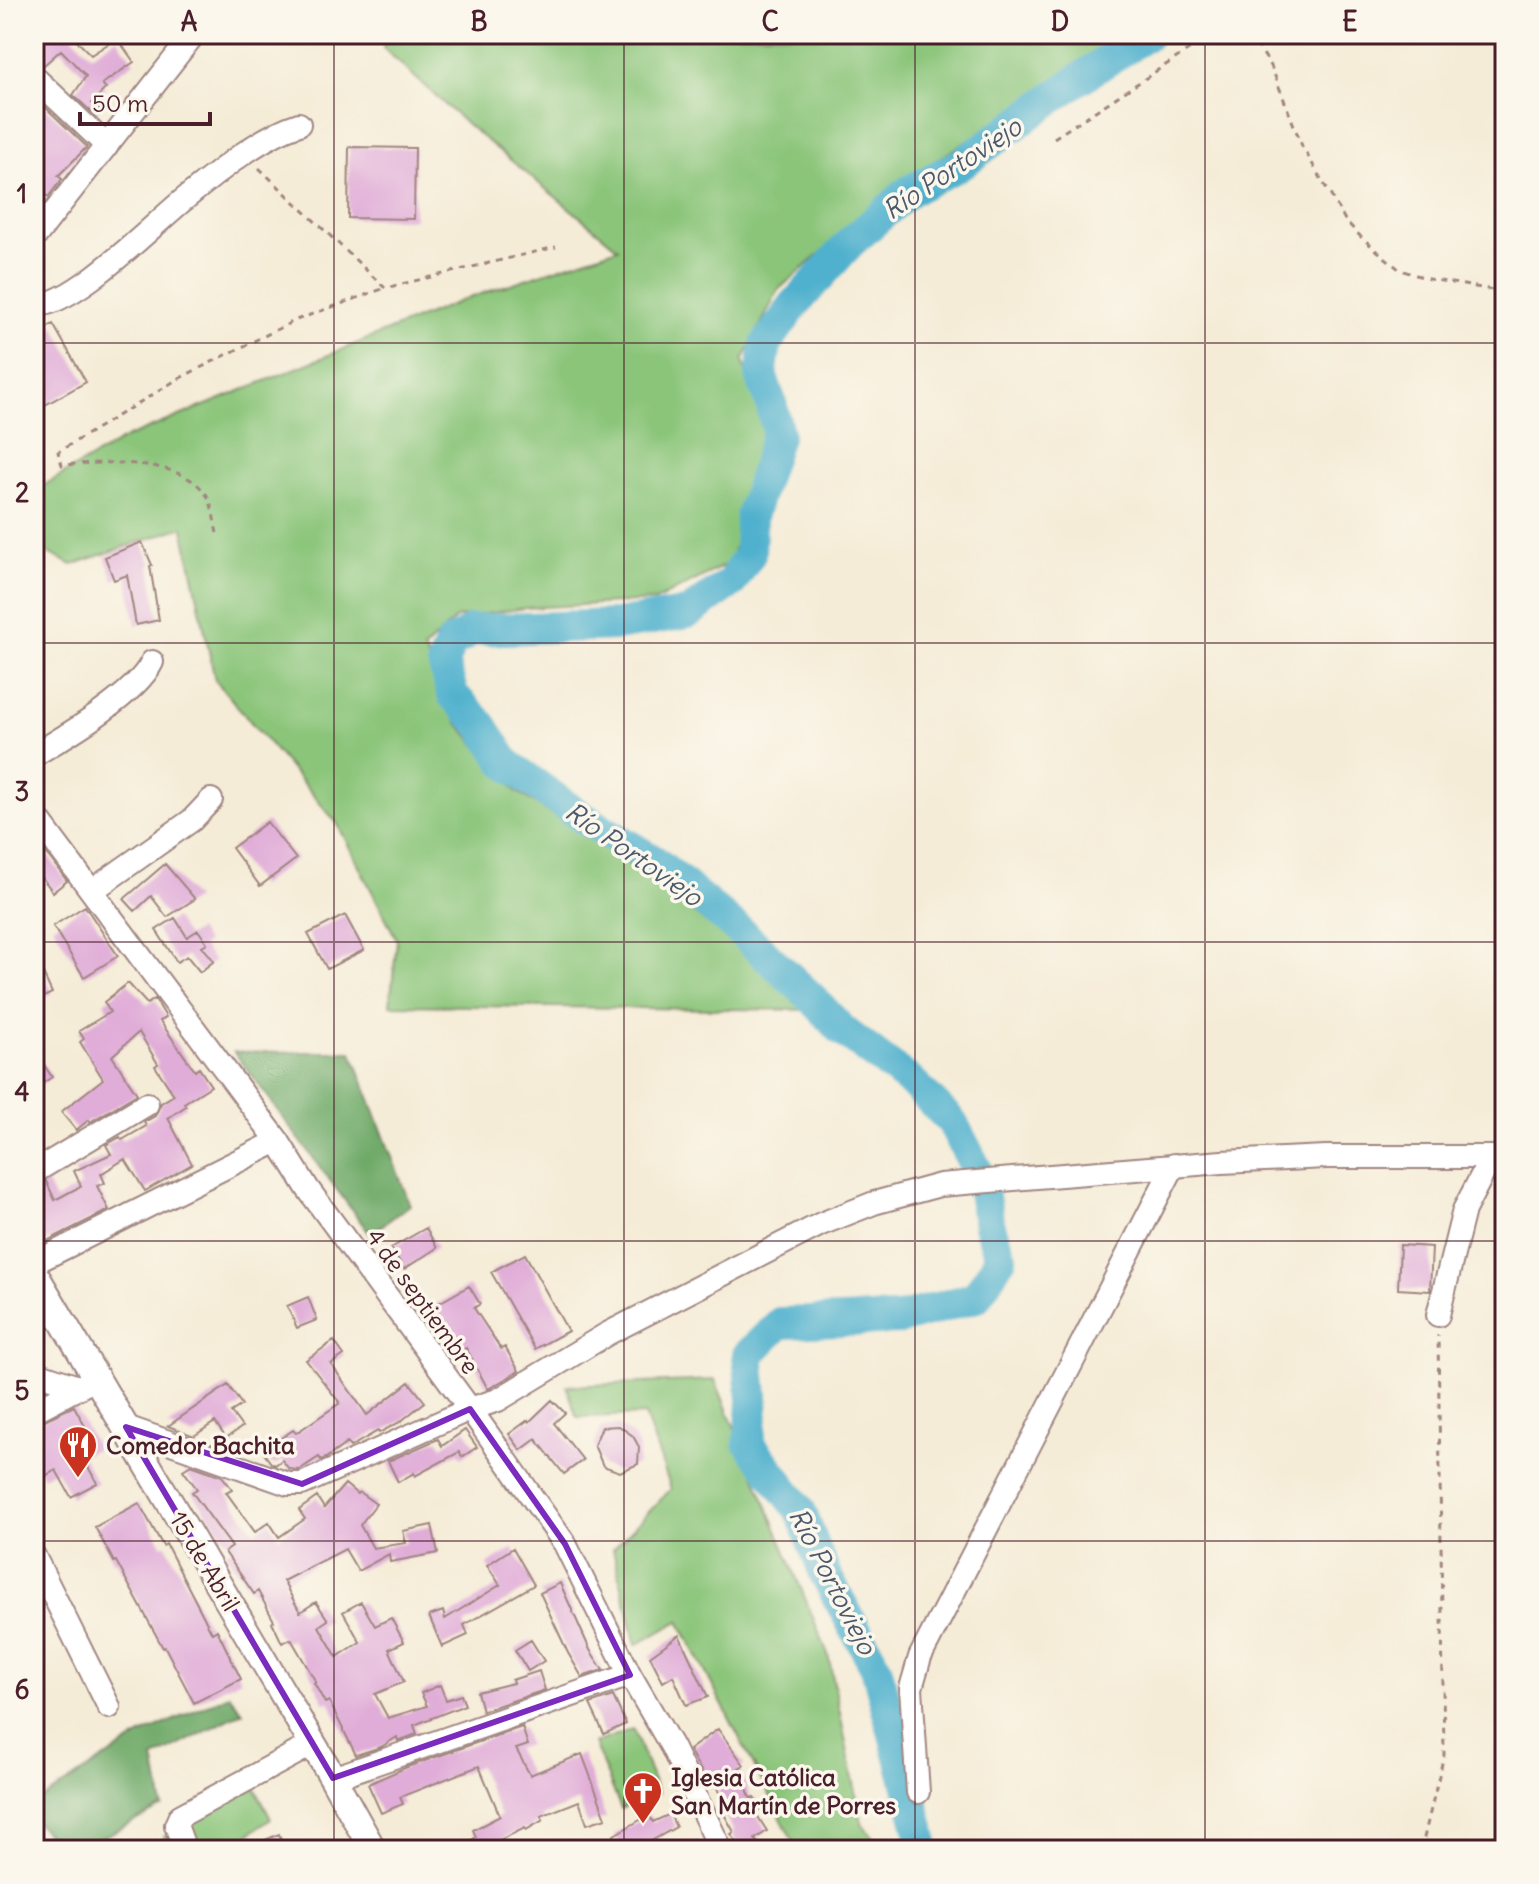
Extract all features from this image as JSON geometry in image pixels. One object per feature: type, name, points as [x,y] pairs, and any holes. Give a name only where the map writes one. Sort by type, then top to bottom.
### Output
[{"type":"main road","name":"15 de Abril","points":[[34,1273],[87,1383],[126,1427],[373,1850]]},
{"type":"street","points":[[34,238],[194,34]]},
{"type":"street","points":[[34,77],[107,146]]},
{"type":"street","points":[[34,305],[48,304],[93,277],[187,197],[278,130],[299,124]]},
{"type":"street","points":[[34,755],[81,727],[145,676],[152,662]]},
{"type":"street","points":[[93,890],[192,820],[211,800]]},
{"type":"street","name":"4 de septiembre","points":[[34,814],[278,1141],[308,1189],[565,1544],[630,1675],[672,1747],[721,1850]]},
{"type":"street","points":[[34,1172],[147,1104]]},
{"type":"street","points":[[34,1263],[278,1141]]},
{"type":"street","points":[[126,1427],[288,1484],[302,1484],[470,1409],[498,1400],[607,1334],[821,1224],[874,1203],[940,1185],[1016,1181],[1174,1165],[1326,1157],[1498,1158]]},
{"type":"street","points":[[1438,1315],[1464,1210],[1498,1158]]},
{"type":"street","points":[[918,1792],[911,1688],[920,1657],[1174,1165]]},
{"type":"street","points":[[34,1372],[87,1383]]},
{"type":"street","points":[[34,1411],[87,1383]]},
{"type":"street","points":[[34,1556],[109,1707]]},
{"type":"street","points":[[333,1778],[630,1675]]},
{"type":"street","points":[[185,1850],[176,1825],[180,1816],[313,1744]]},
{"type":"path","points":[[1054,138],[1204,40],[1227,34]]},
{"type":"path","points":[[1250,34],[1271,66],[1302,146],[1345,220],[1361,237],[1400,270],[1429,279],[1505,292]]},
{"type":"path","points":[[245,154],[385,288]]},
{"type":"path","points":[[217,533],[209,498],[192,479],[166,468],[97,462],[62,465],[58,452],[178,379],[296,320],[385,288],[556,247]]},
{"type":"path","points":[[1421,1850],[1444,1755],[1438,1315]]},
{"type":"highlighted area","points":[[470,1409],[565,1544],[630,1675],[333,1778],[126,1427],[302,1484]]},
{"type":"green space","points":[[386,34],[1122,34],[1000,121],[907,178],[778,290],[743,360],[764,430],[731,562],[655,601],[525,608],[456,618],[424,649],[457,722],[516,791],[644,874],[726,938],[804,1010],[390,1005],[397,940],[337,823],[215,680],[183,527],[72,565],[34,546],[34,491],[128,437],[463,300],[618,248],[464,122],[383,48]]},
{"type":"green space","points":[[234,1052],[352,1052],[410,1205],[370,1234]]},
{"type":"green space","points":[[715,1380],[828,1654],[862,1823],[882,1850],[797,1849],[679,1621],[636,1645],[613,1549],[671,1489],[645,1415],[577,1417],[567,1386]]},
{"type":"green space","points":[[229,1695],[243,1712],[154,1758],[163,1807],[77,1850],[63,1850],[34,1820],[34,1804],[141,1735]]},
{"type":"green space","points":[[633,1729],[658,1794],[621,1809],[594,1743]]},
{"type":"green space","points":[[247,1772],[271,1819],[226,1850],[171,1850],[164,1837]]},
{"type":"building","points":[[34,34],[70,34],[91,55],[117,38],[134,62],[102,84],[106,88],[92,103],[100,108],[95,115],[73,95],[86,76],[61,50],[43,66],[34,57]]},
{"type":"building","points":[[43,105],[87,147],[58,176],[62,179],[48,197],[34,185],[34,114]]},
{"type":"building","points":[[349,147],[415,148],[414,219],[348,218]]},
{"type":"building","points":[[53,324],[86,382],[34,411],[34,335]]},
{"type":"building","points":[[142,542],[152,565],[159,620],[136,625],[127,575],[114,580],[105,557]]},
{"type":"building","points":[[267,822],[296,859],[260,886],[232,848]]},
{"type":"building","points":[[34,837],[67,881],[53,892],[34,867]]},
{"type":"building","points":[[165,864],[195,899],[167,917],[151,896],[135,911],[124,899]]},
{"type":"building","points":[[85,906],[118,956],[84,977],[53,926]]},
{"type":"building","points":[[345,915],[364,950],[327,969],[308,934]]},
{"type":"building","points":[[175,918],[187,937],[198,930],[207,943],[202,946],[214,961],[200,972],[187,956],[177,962],[156,930]]},
{"type":"building","points":[[34,954],[52,993],[34,1002]]},
{"type":"building","points":[[128,983],[147,1004],[155,999],[166,1017],[160,1021],[195,1071],[199,1068],[211,1086],[184,1103],[186,1106],[168,1118],[192,1164],[145,1191],[125,1159],[101,1174],[105,1183],[97,1186],[109,1210],[45,1242],[34,1218],[34,1186],[46,1181],[55,1200],[81,1186],[74,1171],[111,1154],[106,1145],[146,1126],[144,1122],[155,1116],[161,1103],[174,1095],[155,1066],[158,1064],[139,1032],[112,1056],[137,1094],[76,1130],[61,1112],[103,1079],[80,1042],[84,1039],[79,1031],[110,1012],[104,1002]]},
{"type":"building","points":[[34,1050],[52,1077],[34,1089]]},
{"type":"building","points":[[426,1228],[437,1248],[404,1269],[391,1248]]},
{"type":"building","points":[[1400,1245],[1432,1247],[1430,1291],[1398,1289]]},
{"type":"building","points":[[525,1254],[568,1331],[535,1349],[491,1272]]},
{"type":"building","points":[[469,1286],[480,1304],[474,1308],[501,1349],[505,1347],[519,1371],[488,1389],[466,1348],[452,1357],[423,1312]]},
{"type":"building","points":[[308,1297],[317,1320],[297,1328],[287,1306]]},
{"type":"building","points":[[334,1341],[344,1355],[331,1364],[367,1415],[409,1382],[425,1402],[400,1422],[350,1447],[347,1443],[326,1458],[321,1460],[319,1457],[299,1470],[289,1469],[282,1460],[275,1465],[262,1451],[293,1430],[296,1433],[340,1403],[306,1360]]},
{"type":"building","points":[[228,1385],[242,1405],[231,1412],[242,1427],[226,1438],[215,1422],[194,1436],[168,1426]]},
{"type":"building","points":[[552,1400],[565,1413],[554,1423],[583,1460],[564,1474],[536,1439],[521,1450],[509,1434],[529,1422]]},
{"type":"building","points":[[74,1406],[97,1448],[82,1456],[97,1483],[71,1497],[56,1470],[43,1477],[34,1460],[34,1425]]},
{"type":"building","points":[[619,1426],[633,1436],[639,1447],[638,1464],[620,1472],[603,1466],[594,1445],[602,1427]]},
{"type":"building","points":[[465,1430],[477,1447],[462,1457],[459,1452],[398,1482],[388,1461],[438,1439],[442,1446]]},
{"type":"building","points":[[191,1465],[222,1476],[232,1489],[226,1492],[255,1532],[269,1522],[279,1537],[305,1519],[299,1510],[317,1497],[324,1508],[345,1484],[376,1504],[360,1525],[373,1548],[406,1543],[403,1531],[432,1525],[438,1553],[390,1562],[389,1554],[358,1571],[345,1549],[283,1581],[300,1612],[316,1602],[328,1620],[319,1626],[337,1657],[360,1642],[343,1612],[361,1602],[375,1626],[391,1618],[404,1642],[389,1649],[404,1682],[375,1694],[388,1718],[427,1706],[421,1693],[440,1685],[446,1700],[461,1695],[465,1705],[414,1725],[417,1734],[398,1741],[397,1737],[381,1747],[356,1755],[329,1701],[325,1703],[291,1639],[282,1643],[258,1591],[254,1594],[225,1552],[232,1547],[192,1492],[197,1489],[183,1470]]},
{"type":"building","points":[[139,1503],[163,1546],[166,1544],[212,1633],[217,1630],[241,1679],[194,1703],[95,1527]]},
{"type":"building","points":[[513,1548],[534,1585],[464,1625],[468,1635],[442,1647],[429,1616],[443,1611],[445,1619],[500,1585],[487,1565]]},
{"type":"building","points":[[560,1583],[590,1650],[603,1670],[582,1677],[568,1653],[540,1593]]},
{"type":"building","points":[[679,1635],[708,1697],[686,1705],[673,1676],[663,1682],[650,1656]]},
{"type":"building","points":[[531,1640],[544,1661],[528,1671],[515,1650]]},
{"type":"building","points":[[539,1671],[545,1690],[482,1711],[477,1692],[513,1683],[512,1680]]},
{"type":"building","points":[[613,1696],[626,1724],[604,1734],[590,1704]]},
{"type":"building","points":[[522,1727],[528,1745],[516,1749],[530,1775],[582,1754],[606,1818],[587,1824],[579,1801],[541,1816],[543,1820],[526,1830],[479,1850],[458,1850],[476,1837],[473,1830],[500,1816],[479,1766],[400,1797],[403,1804],[381,1813],[368,1784],[407,1767]]},
{"type":"building","points":[[718,1729],[744,1765],[739,1768],[751,1799],[754,1797],[761,1809],[755,1812],[767,1831],[755,1839],[762,1850],[742,1850],[731,1834],[734,1832],[724,1814],[727,1812],[716,1785],[711,1788],[689,1750]]},
{"type":"building","name":"Iglesia Católica San Martín de Porres","points":[[670,1814],[676,1827],[635,1850],[623,1850],[614,1835],[649,1815],[653,1822]]},
{"type":"building","points":[[279,1834],[284,1847],[277,1850],[242,1850]]},
{"type":"waterway","name":"Río Portoviejo","points":[[925,1850],[876,1667],[825,1574],[800,1510],[749,1443],[753,1406],[748,1355],[780,1323],[899,1319],[976,1297],[1001,1258],[989,1225],[980,1176],[952,1122],[915,1085],[842,1030],[741,932],[656,862],[580,816],[506,763],[481,724],[453,695],[443,662],[451,643],[473,630],[616,625],[688,613],[731,583],[750,554],[751,516],[778,433],[761,375],[766,344],[794,305],[850,243],[909,191],[961,164],[1076,81],[1148,34]]},
{"type":"place","name":"Comedor Bachita","points":[[78,1479]]},
{"type":"place","name":"Iglesia Católica San Martín de Porres","points":[[643,1825]]}]
